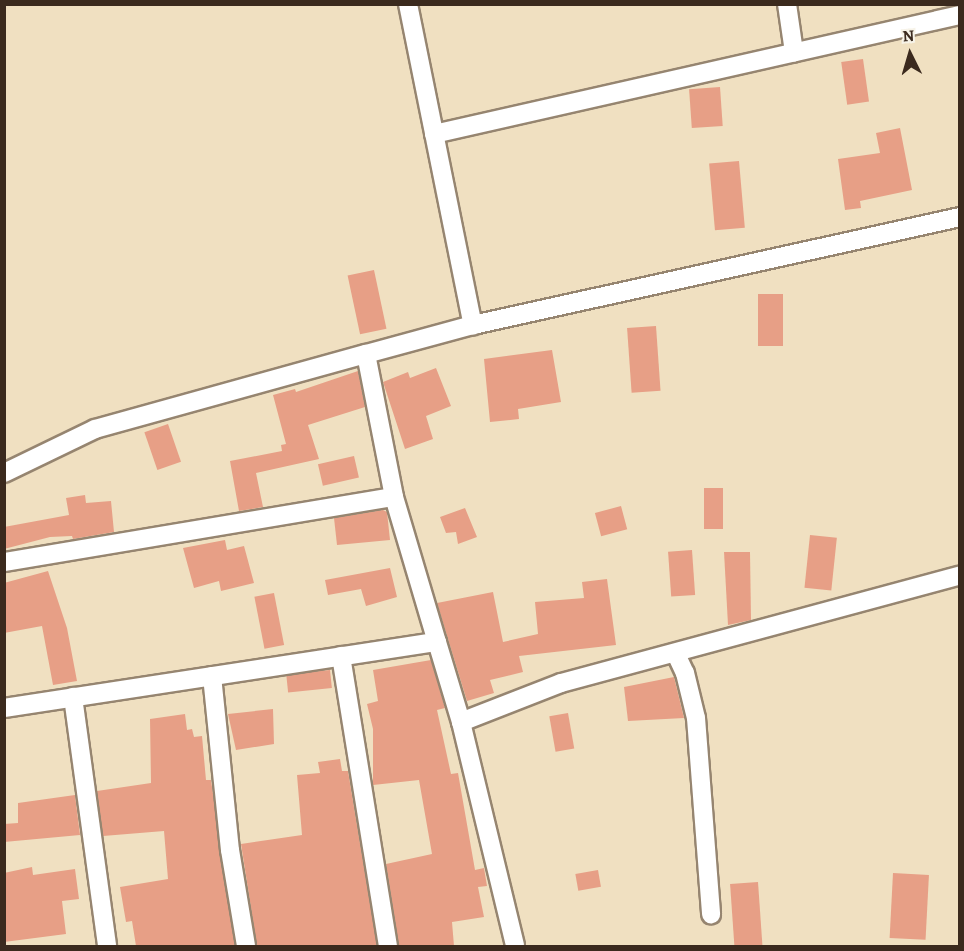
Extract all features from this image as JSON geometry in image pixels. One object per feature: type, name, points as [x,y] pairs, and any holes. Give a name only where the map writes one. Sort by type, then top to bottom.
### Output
[{"type":"street","points":[[408,4],[473,325]]},
{"type":"street","points":[[787,4],[794,52]]},
{"type":"street","points":[[434,135],[960,15]]},
{"type":"street","points":[[4,473],[94,429],[473,325],[960,217]]},
{"type":"street","points":[[366,354],[394,497],[461,722],[515,946]]},
{"type":"street","points":[[4,562],[394,497]]},
{"type":"street","points":[[461,722],[561,684],[960,575]]},
{"type":"street","points":[[4,708],[437,642]]},
{"type":"street","points":[[676,654],[685,673],[696,718],[711,914]]},
{"type":"street","points":[[341,656],[388,946]]},
{"type":"street","points":[[212,675],[230,850],[246,946]]},
{"type":"street","points":[[73,697],[106,946]]},
{"type":"building","points":[[863,59],[869,102],[847,105],[841,62]]},
{"type":"building","points":[[720,87],[723,126],[692,128],[689,89]]},
{"type":"building","points":[[900,128],[912,190],[860,201],[861,208],[845,210],[838,159],[880,153],[876,133]]},
{"type":"building","points":[[739,161],[745,228],[715,230],[709,164]]},
{"type":"building","points":[[374,270],[386,329],[360,334],[348,276]]},
{"type":"building","points":[[758,294],[783,294],[783,346],[758,346]]},
{"type":"building","points":[[656,326],[661,391],[632,393],[627,328]]},
{"type":"building","points":[[552,350],[561,402],[518,409],[519,419],[490,422],[484,359]]},
{"type":"building","points":[[436,368],[451,406],[426,416],[433,439],[405,449],[383,382],[408,372],[410,378]]},
{"type":"building","points":[[358,371],[365,407],[308,425],[319,459],[256,473],[263,507],[239,511],[230,461],[282,451],[281,445],[286,444],[273,395],[295,389],[296,392]]},
{"type":"building","points":[[168,424],[181,462],[157,470],[144,432]]},
{"type":"building","points":[[354,456],[359,477],[323,486],[318,464]]},
{"type":"building","points":[[704,488],[723,488],[723,529],[704,529]]},
{"type":"building","points":[[85,495],[86,503],[111,501],[114,532],[73,539],[72,536],[50,537],[4,549],[4,527],[69,515],[66,498]]},
{"type":"building","points":[[621,506],[627,529],[601,536],[595,513]]},
{"type":"building","points":[[465,508],[477,537],[458,544],[456,532],[446,533],[440,517]]},
{"type":"building","points":[[383,510],[387,512],[390,540],[337,545],[334,518]]},
{"type":"building","points":[[810,535],[837,538],[831,591],[804,588]]},
{"type":"building","points":[[225,540],[227,550],[244,546],[254,583],[221,591],[219,581],[194,588],[183,548]]},
{"type":"building","points":[[692,550],[695,595],[671,597],[668,552]]},
{"type":"building","points":[[724,552],[750,552],[751,620],[728,625]]},
{"type":"building","points":[[390,568],[397,597],[366,606],[361,589],[328,595],[325,580]]},
{"type":"building","points":[[48,571],[67,628],[77,681],[53,685],[42,626],[4,633],[4,583]]},
{"type":"building","points":[[607,579],[616,645],[519,656],[523,672],[490,680],[494,693],[467,701],[437,603],[493,592],[503,642],[538,634],[535,602],[584,598],[582,582]]},
{"type":"building","points":[[274,593],[284,645],[264,649],[254,597]]},
{"type":"building","points":[[431,660],[445,708],[437,710],[451,774],[458,773],[475,870],[484,868],[487,886],[478,887],[484,917],[452,922],[454,946],[399,946],[386,864],[432,854],[419,780],[373,785],[373,729],[367,704],[378,701],[373,670]]},
{"type":"building","points":[[330,670],[332,688],[288,693],[286,675]]},
{"type":"building","points":[[674,677],[684,718],[628,721],[624,687]]},
{"type":"building","points":[[273,709],[274,744],[236,750],[228,714]]},
{"type":"building","points":[[568,713],[574,748],[556,752],[549,716]]},
{"type":"building","points":[[185,714],[187,730],[192,729],[194,737],[202,736],[206,780],[211,780],[235,946],[136,946],[132,921],[126,922],[120,887],[168,879],[164,831],[103,836],[97,791],[151,783],[150,719]]},
{"type":"building","points":[[340,759],[342,771],[348,771],[377,946],[257,946],[241,844],[302,835],[297,775],[320,773],[318,762]]},
{"type":"building","points":[[75,795],[80,835],[4,842],[4,824],[18,823],[18,803]]},
{"type":"building","points":[[32,867],[33,875],[75,869],[79,899],[62,901],[66,934],[4,942],[4,873]]},
{"type":"building","points":[[598,870],[601,887],[578,891],[575,874]]},
{"type":"building","points":[[893,873],[929,875],[926,940],[890,938]]},
{"type":"building","points":[[758,882],[762,946],[734,946],[730,884]]}]
